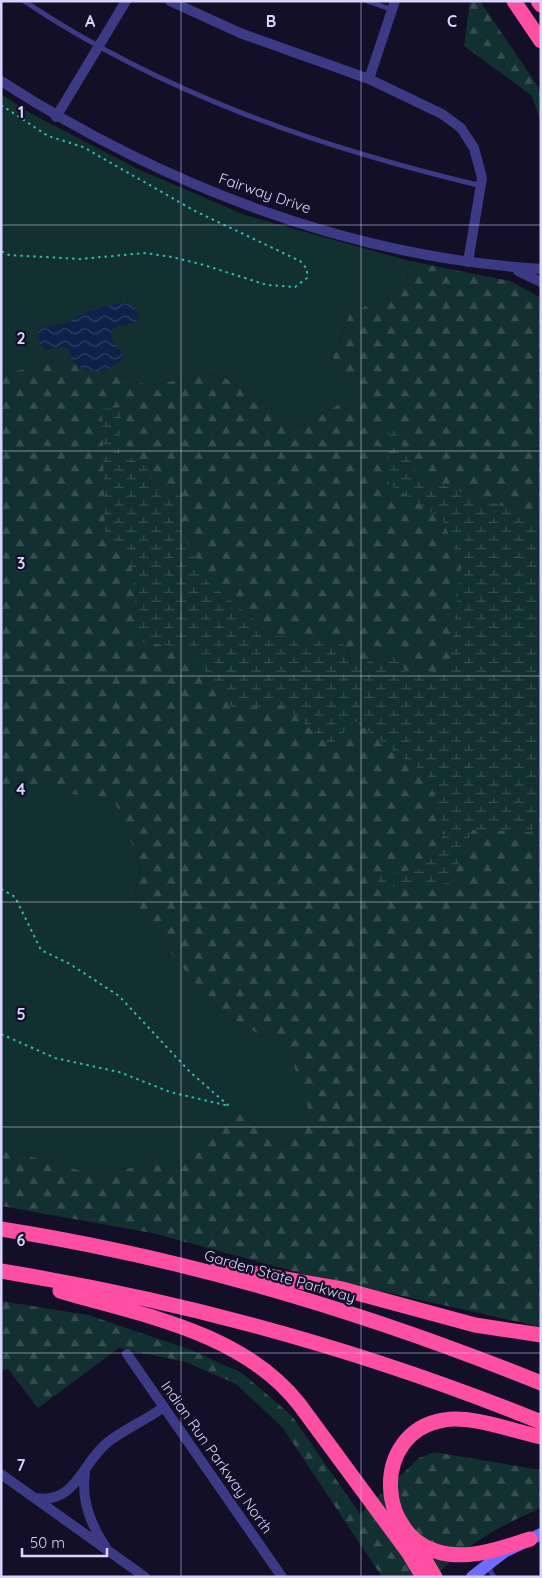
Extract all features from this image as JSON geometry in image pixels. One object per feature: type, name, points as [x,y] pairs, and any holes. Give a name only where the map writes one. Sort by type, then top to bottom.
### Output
[{"type":"highway","points":[[514,1],[541,41]]},
{"type":"highway","points":[[538,1],[541,5]]},
{"type":"highway","name":"Garden State Parkway","points":[[1,1229],[74,1242],[186,1267],[323,1305],[432,1341],[541,1383]]},
{"type":"highway","points":[[74,1242],[310,1282],[373,1296],[460,1322],[541,1335]]},
{"type":"highway","points":[[1,1272],[120,1294],[292,1337],[440,1384],[541,1422]]},
{"type":"highway","points":[[1,1272],[184,1328],[225,1345],[255,1362],[279,1382],[296,1400],[408,1552],[423,1577]]},
{"type":"highway","points":[[435,1577],[427,1561],[404,1528],[392,1504],[390,1476],[394,1462],[403,1444],[422,1427],[442,1420],[457,1419],[541,1437]]},
{"type":"highway","points":[[404,1528],[427,1547],[453,1555],[480,1552],[535,1537]]},
{"type":"main road","points":[[472,1577],[487,1565],[535,1537]]},
{"type":"street","points":[[56,116],[126,1]]},
{"type":"street","points":[[170,1],[240,33],[369,79],[442,114],[461,128],[474,148],[480,162],[482,186],[468,262]]},
{"type":"street","points":[[369,79],[394,6]]},
{"type":"street","name":"Fairway Drive","points":[[1,81],[56,116],[163,172],[276,216],[393,248],[468,262],[541,269]]},
{"type":"street","points":[[503,266],[541,282]]},
{"type":"street","name":"Indian Run Parkway North","points":[[127,1354],[282,1577]]},
{"type":"street","points":[[34,1498],[46,1499],[59,1496],[72,1488],[102,1447],[164,1407]]},
{"type":"street","points":[[85,1472],[85,1495],[91,1521],[99,1537],[112,1554]]},
{"type":"street","points":[[1,1474],[145,1577]]},
{"type":"lane","points":[[24,1],[98,48],[153,75],[249,117],[382,161],[482,186]]},
{"type":"lane","points":[[367,1],[394,6]]},
{"type":"lane","points":[[487,1565],[494,1577]]},
{"type":"path","points":[[1,105],[48,136],[83,147],[195,211],[300,261],[307,268],[307,278],[295,287],[267,285],[204,265],[154,254],[80,259],[9,255],[1,251]]},
{"type":"path","points":[[1,889],[15,897],[41,950],[70,964],[120,996],[190,1072],[229,1106],[170,1092],[119,1072],[55,1058],[1,1034]]},
{"type":"green space","points":[[470,1],[480,1],[541,91],[541,123],[532,96],[464,46]]},
{"type":"green space","points":[[1,94],[32,114],[138,169],[245,215],[410,261],[406,284],[349,315],[333,358],[357,394],[300,427],[219,374],[149,385],[63,361],[1,374]]},
{"type":"green space","points":[[410,261],[510,281],[541,298],[541,1327],[304,1274],[152,1233],[1,1206],[1,1148],[89,1173],[190,1161],[238,1111],[283,1147],[313,1123],[289,1051],[218,1011],[133,906],[140,865],[115,802],[28,785],[1,807],[1,374],[63,361],[149,385],[219,374],[300,427],[357,394],[333,358],[349,315],[406,284]]},
{"type":"green space","points":[[121,407],[119,452],[154,471],[150,490],[183,492],[175,519],[206,580],[274,636],[336,638],[363,664],[398,649],[406,675],[449,669],[461,567],[443,520],[389,484],[388,419],[419,477],[535,517],[541,522],[541,814],[531,832],[472,830],[451,883],[381,888],[376,876],[420,869],[445,833],[429,777],[355,721],[330,746],[283,705],[233,709],[188,648],[139,642],[131,560],[105,536],[102,409]]},
{"type":"green space","points":[[28,785],[115,801],[140,865],[133,906],[218,1011],[289,1051],[314,1123],[283,1147],[238,1111],[190,1161],[89,1173],[1,1148],[1,807]]},
{"type":"green space","points":[[1,1301],[88,1315],[191,1350],[242,1373],[292,1416],[360,1514],[419,1458],[434,1452],[541,1470],[541,1508],[512,1521],[484,1537],[459,1555],[435,1577],[382,1577],[283,1428],[236,1384],[186,1362],[119,1348],[38,1408],[8,1369],[1,1370]]},
{"type":"water","points":[[120,303],[130,304],[137,310],[139,318],[134,323],[115,327],[111,332],[112,340],[124,355],[121,361],[110,368],[96,371],[82,368],[74,362],[69,351],[65,348],[45,350],[39,342],[38,334],[40,328],[63,324],[89,311]]}]
